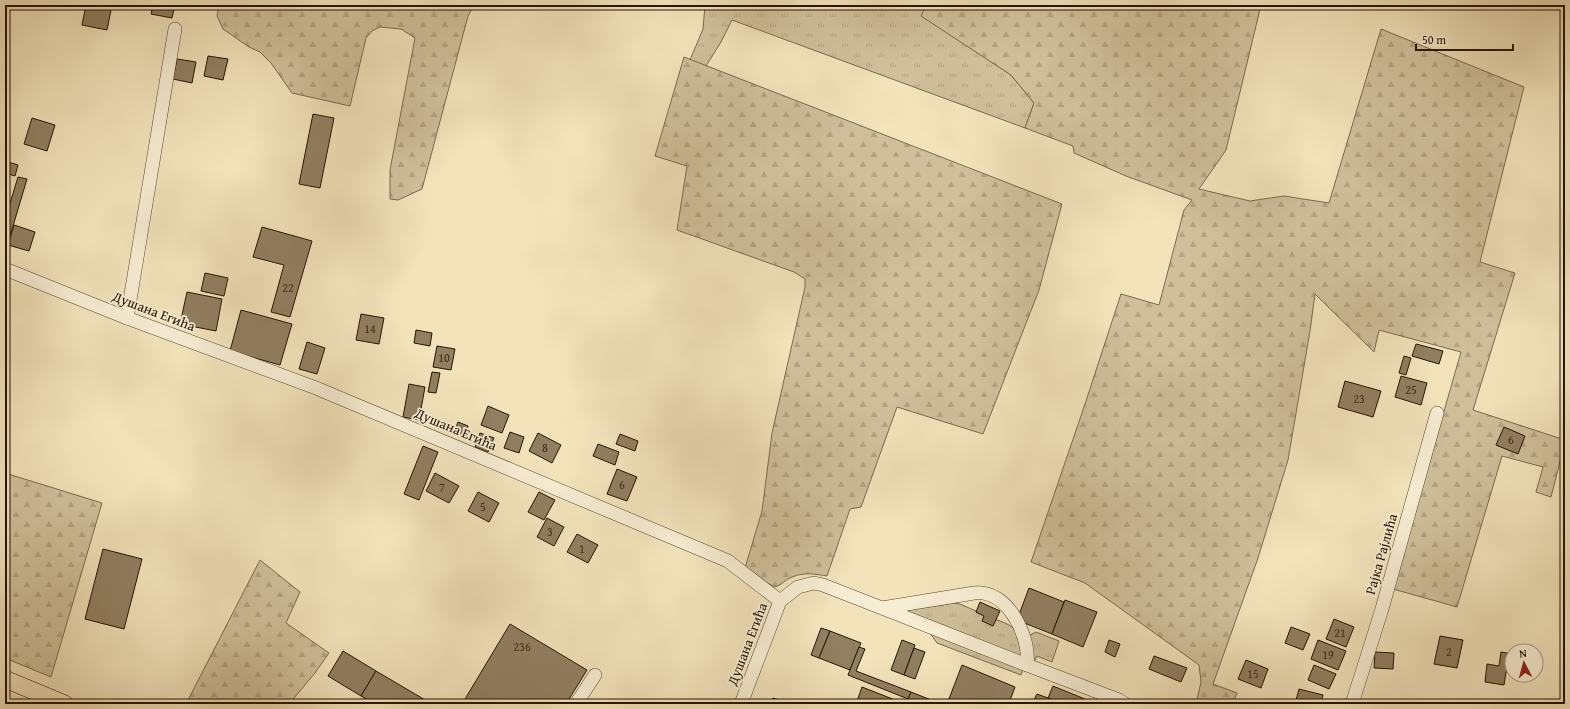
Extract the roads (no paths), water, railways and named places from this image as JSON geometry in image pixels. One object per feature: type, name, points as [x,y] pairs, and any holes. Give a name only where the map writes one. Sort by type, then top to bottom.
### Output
[{"type":"main road","points":[[5,679],[65,704]]},
{"type":"street","points":[[127,318],[175,29]]},
{"type":"street","name":"Душана Егића","points":[[5,269],[127,318],[316,388],[728,561],[780,601],[740,704]]},
{"type":"street","name":"Рајка Рајлића","points":[[1352,704],[1382,610],[1437,413]]},
{"type":"street","points":[[780,601],[798,587],[814,583],[823,585],[1119,700],[1125,704]]},
{"type":"street","points":[[882,608],[980,592],[998,598],[1005,604],[1022,630],[1025,642],[1027,665]]},
{"type":"street","points":[[576,704],[595,675]]}]
